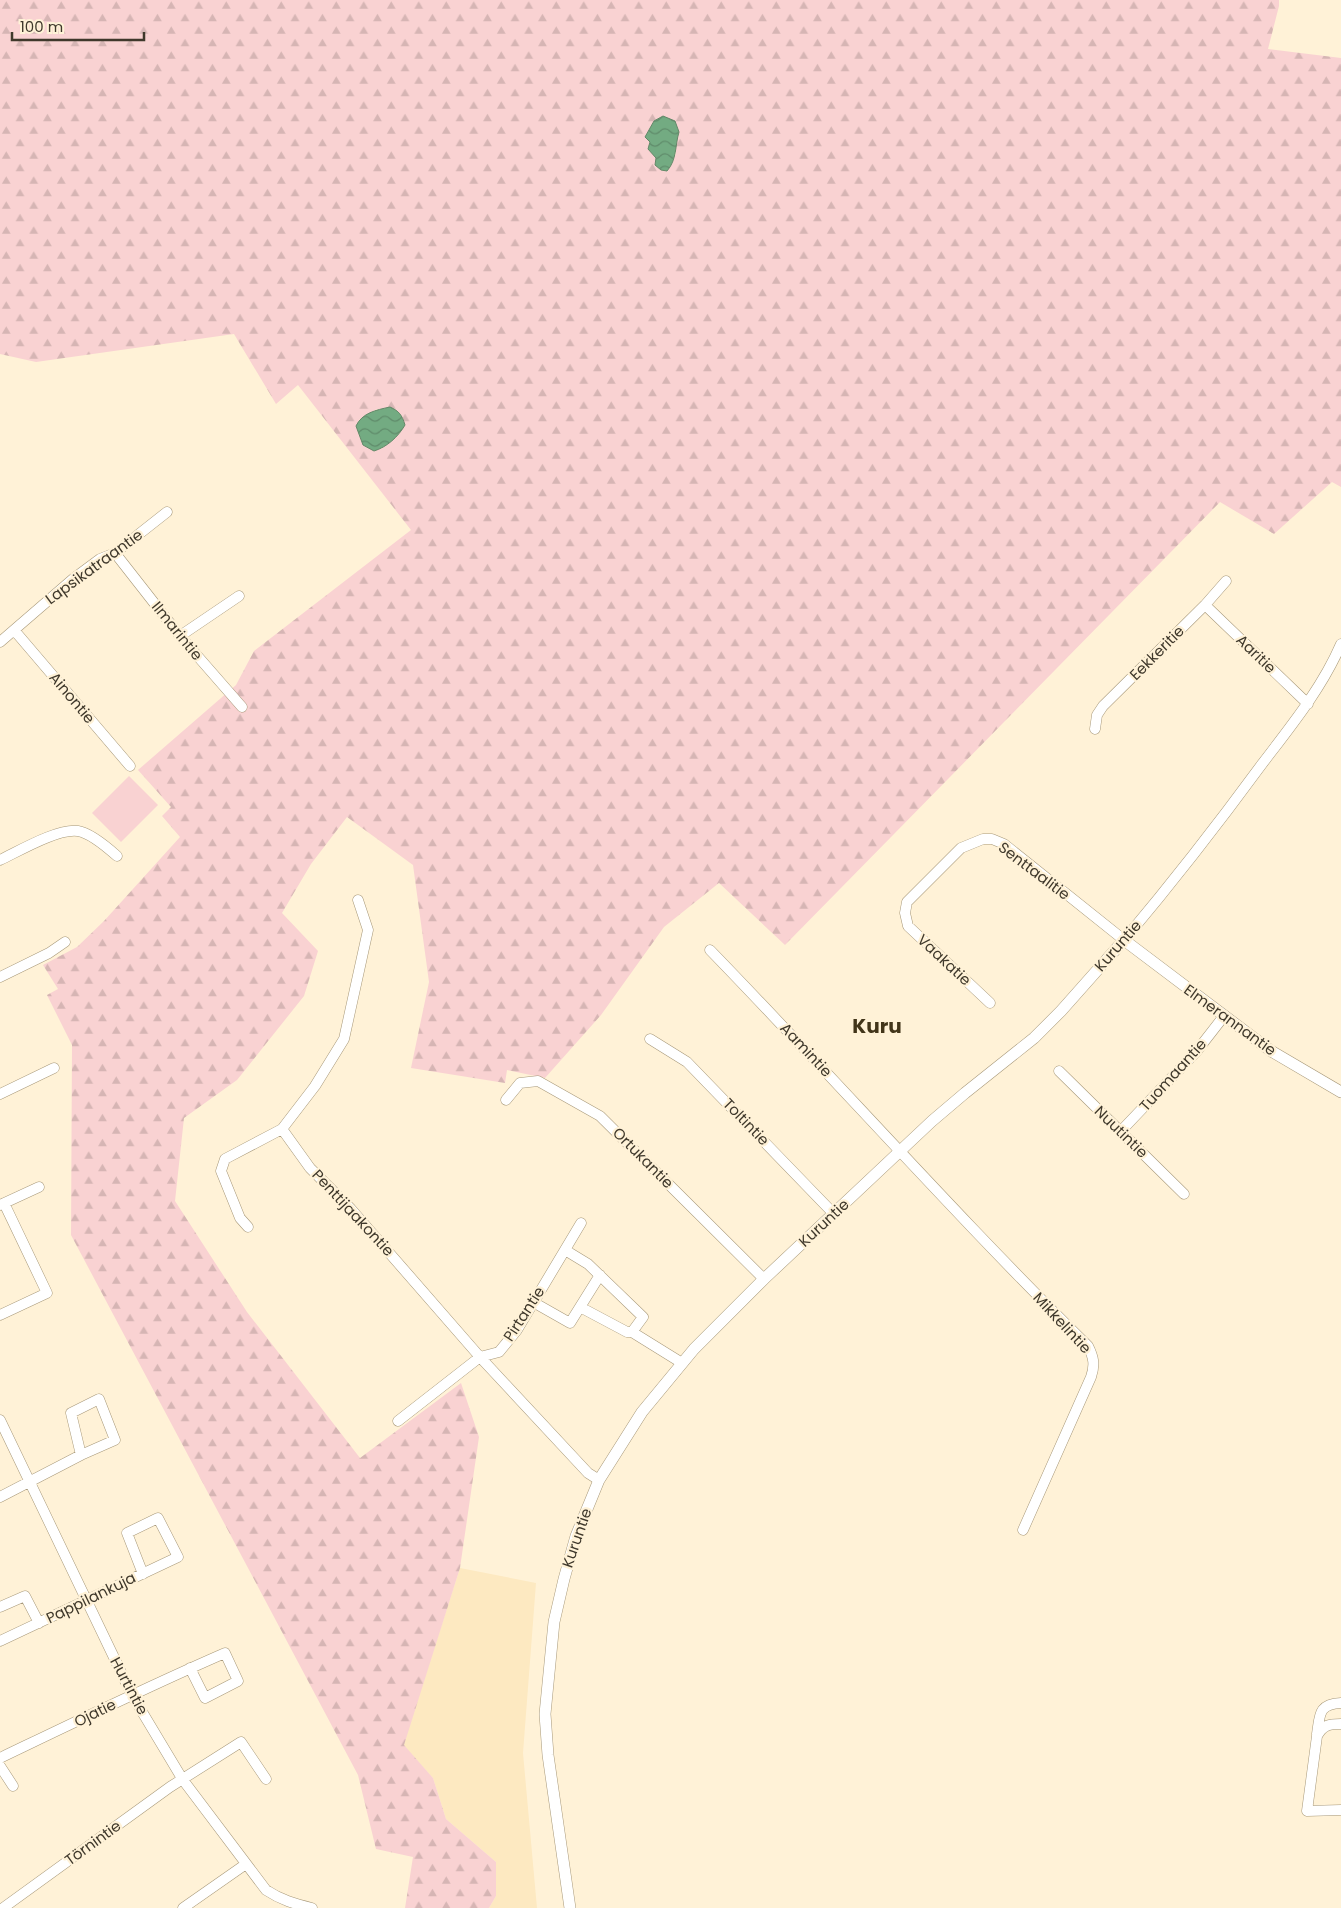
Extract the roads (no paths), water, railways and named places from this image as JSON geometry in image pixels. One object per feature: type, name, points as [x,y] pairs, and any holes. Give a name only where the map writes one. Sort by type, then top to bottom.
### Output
[{"type":"street","name":"Lapsikatraantie","points":[[0,642],[73,579],[100,559],[115,553],[167,512]]},
{"type":"street","name":"Ilmarintie","points":[[115,553],[180,636],[242,707]]},
{"type":"street","name":"Eekkeritie","points":[[1095,729],[1097,715],[1103,706],[1205,605],[1226,581]]},
{"type":"street","points":[[180,636],[239,596]]},
{"type":"street","name":"Aaritie","points":[[1205,605],[1308,704]]},
{"type":"street","name":"Ainontie","points":[[14,630],[130,766]]},
{"type":"street","name":"Kuruntie","points":[[570,1908],[548,1755],[545,1714],[552,1636],[564,1579],[576,1536],[599,1480],[642,1412],[694,1349],[764,1279],[965,1093],[1034,1038],[1062,1011],[1187,864],[1308,704],[1334,660],[1341,644]]},
{"type":"street","points":[[0,860],[58,833],[78,831],[101,842],[117,856]]},
{"type":"street","name":"Senttaalitie","points":[[905,913],[907,902],[961,848],[983,839],[992,839],[1004,844],[1019,855],[1124,940]]},
{"type":"street","points":[[248,1227],[240,1218],[221,1170],[225,1159],[282,1128],[315,1086],[344,1039],[368,930],[358,900]]},
{"type":"street","name":"Vaakatie","points":[[905,913],[908,926],[990,1003]]},
{"type":"street","name":"Elmerannantie","points":[[1124,940],[1271,1051],[1341,1092]]},
{"type":"street","points":[[0,977],[50,953],[65,942]]},
{"type":"street","name":"Aamintie","points":[[710,950],[796,1038],[901,1152]]},
{"type":"street","name":"Tuomaantie","points":[[1120,1132],[1196,1052],[1224,1016]]},
{"type":"street","name":"Toltintie","points":[[650,1039],[688,1062],[834,1214]]},
{"type":"street","points":[[0,1094],[54,1068]]},
{"type":"street","name":"Nuutintie","points":[[1059,1071],[1184,1194]]},
{"type":"street","name":"Ortukantie","points":[[506,1100],[520,1083],[538,1081],[600,1116],[764,1279]]},
{"type":"street","name":"Penttijaakontie","points":[[282,1128],[310,1168],[351,1210],[480,1358],[588,1473],[599,1480]]},
{"type":"street","name":"Mikkelintie","points":[[901,1152],[1035,1295],[1088,1346],[1093,1356],[1094,1365],[1091,1377],[1023,1530]]},
{"type":"street","points":[[0,1315],[47,1292],[2,1204],[39,1187]]},
{"type":"street","name":"Pirtantie","points":[[398,1421],[480,1358],[499,1352],[516,1330],[581,1223]]},
{"type":"street","points":[[565,1250],[588,1264],[643,1317],[632,1332]]},
{"type":"street","points":[[533,1302],[570,1323],[600,1275]]},
{"type":"street","points":[[580,1307],[626,1332],[632,1332],[682,1363]]},
{"type":"street","points":[[0,1497],[114,1440],[99,1400],[71,1413],[81,1455]]},
{"type":"street","name":"Hurtintie","points":[[0,1420],[132,1695],[183,1780],[266,1890],[278,1898],[312,1908]]},
{"type":"street","name":"Pappilankuja","points":[[0,1642],[87,1602],[178,1557],[158,1518],[127,1534],[143,1574]]},
{"type":"street","name":"Pappilankuja","points":[[0,1607],[25,1596],[39,1623]]},
{"type":"street","name":"Ojatie","points":[[0,1758],[190,1668],[226,1653],[238,1682],[204,1698],[190,1668]]},
{"type":"street","points":[[1341,1703],[1326,1706],[1321,1711],[1307,1812],[1341,1810]]},
{"type":"street","points":[[1317,1736],[1322,1728],[1328,1725],[1341,1724]]},
{"type":"street","name":"Törnintie","points":[[3,1908],[170,1787],[241,1742],[266,1779]]},
{"type":"street","points":[[0,1766],[13,1786]]},
{"type":"street","points":[[183,1908],[246,1864]]},
{"type":"water","points":[[663,116],[675,121],[679,132],[674,157],[667,171],[661,170],[655,165],[656,158],[648,149],[650,142],[645,137],[654,121]]},
{"type":"water","points":[[390,407],[400,414],[405,425],[392,441],[374,451],[363,445],[356,426],[366,415]]},
{"type":"district","name":"Kuru","points":[[877,1026]]}]
